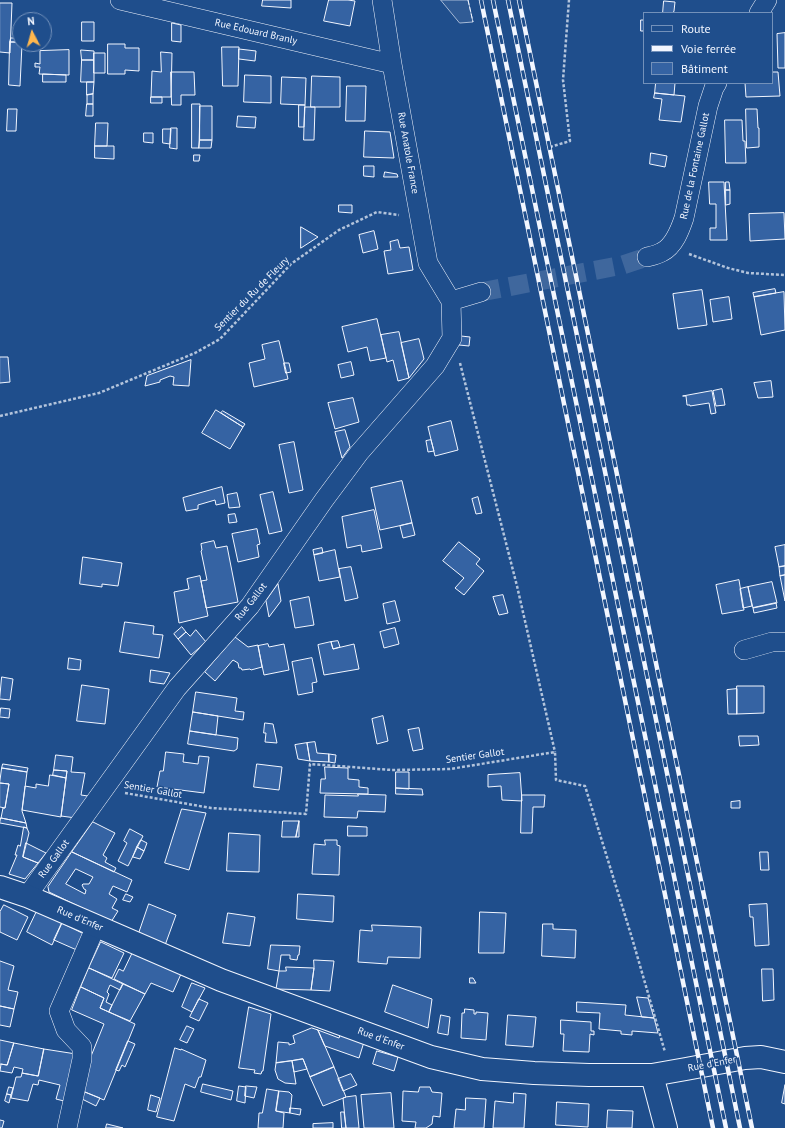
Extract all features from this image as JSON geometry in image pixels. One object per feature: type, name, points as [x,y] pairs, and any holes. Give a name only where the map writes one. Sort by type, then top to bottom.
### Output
[{"type":"street","name":"Rue Edouard Branly","points":[[120,0],[392,64]]},
{"type":"street","name":"Rue Anatole France","points":[[382,0],[428,263],[451,301]]},
{"type":"street","points":[[760,12],[767,0]]},
{"type":"street","name":"Rue de la Fontaine Gallot","points":[[647,257],[662,252],[670,245],[679,231],[684,218],[708,106],[716,84]]},
{"type":"street","points":[[451,301],[481,292]]},
{"type":"street","name":"Rue Gallot","points":[[28,896],[177,688],[250,606],[324,500],[359,453],[435,366],[452,338],[451,301]]},
{"type":"street","points":[[744,650],[772,642],[785,642]]},
{"type":"street","name":"Rue d'Enfer","points":[[0,887],[28,896],[221,980],[431,1057],[482,1069],[589,1075],[652,1075],[745,1058],[761,1057],[785,1062]]},
{"type":"street","points":[[67,1128],[82,1059],[82,1047],[66,1030],[59,1011],[96,926]]},
{"type":"street","points":[[652,1075],[666,1128]]},
{"type":"path","points":[[550,148],[570,141],[563,80],[569,0]]},
{"type":"path","name":"Sentier du Ru de Fleury","points":[[0,416],[99,393],[195,353],[220,338],[291,264],[339,230],[377,212],[420,218]]},
{"type":"path","points":[[670,245],[684,252],[728,268],[748,273],[785,275]]},
{"type":"path","points":[[459,360],[517,586],[554,752],[556,780],[585,786],[632,938],[666,1057]]},
{"type":"path","name":"Sentier Gallot","points":[[104,790],[211,808],[306,814],[310,764],[392,770],[450,769],[554,752]]},
{"type":"shaded area","points":[[441,0],[468,0],[473,22],[460,23]]},
{"type":"building","points":[[263,0],[291,0],[291,8],[262,6]]},
{"type":"building","points":[[329,0],[355,1],[350,26],[324,21]]},
{"type":"building","points":[[664,1],[675,2],[674,12],[663,12]]},
{"type":"building","points":[[0,3],[12,3],[10,53],[0,52]]},
{"type":"building","points":[[641,20],[643,20],[643,31],[641,31]]},
{"type":"building","points":[[82,22],[94,22],[94,41],[82,41]]},
{"type":"building","points":[[172,23],[181,25],[181,42],[172,41]]},
{"type":"building","points":[[785,33],[785,68],[778,68],[777,34]]},
{"type":"building","points":[[10,42],[12,42],[12,52],[22,52],[20,86],[9,85]]},
{"type":"building","points":[[108,44],[125,44],[125,48],[139,48],[139,71],[125,70],[125,74],[108,74]]},
{"type":"building","points":[[222,47],[239,47],[238,86],[223,86]]},
{"type":"building","points":[[239,49],[256,51],[255,61],[239,59]]},
{"type":"building","points":[[69,50],[69,75],[39,74],[40,67],[35,67],[35,63],[40,64],[40,52],[52,52],[52,51]]},
{"type":"building","points":[[81,50],[94,51],[94,60],[82,60]]},
{"type":"building","points":[[161,52],[172,53],[171,97],[151,97],[152,71],[161,72]]},
{"type":"building","points":[[94,53],[105,53],[105,73],[94,73]]},
{"type":"building","points":[[82,60],[94,60],[94,82],[81,82]]},
{"type":"building","points":[[171,72],[194,72],[195,95],[181,95],[181,105],[172,105]]},
{"type":"building","points":[[773,72],[778,72],[780,96],[746,97],[745,84],[773,84]]},
{"type":"building","points":[[43,74],[66,75],[66,82],[43,82]]},
{"type":"building","points":[[245,75],[271,76],[271,103],[244,102]]},
{"type":"building","points":[[312,76],[340,77],[340,107],[311,107]]},
{"type":"building","points":[[282,77],[306,78],[305,105],[281,104]]},
{"type":"building","points":[[87,82],[94,82],[93,94],[87,95]]},
{"type":"building","points":[[656,84],[675,84],[674,95],[655,93]]},
{"type":"building","points":[[347,86],[366,86],[365,121],[346,121]]},
{"type":"building","points":[[655,93],[685,96],[681,122],[659,120],[662,99],[654,98]]},
{"type":"building","points":[[93,94],[93,104],[87,104],[87,95]]},
{"type":"building","points":[[151,97],[162,97],[162,103],[151,103]]},
{"type":"building","points":[[87,104],[93,104],[93,116],[86,116]]},
{"type":"building","points":[[192,104],[200,104],[199,148],[192,148]]},
{"type":"building","points":[[299,105],[305,105],[304,127],[299,127]]},
{"type":"building","points":[[200,106],[212,106],[212,140],[200,140]]},
{"type":"building","points":[[305,107],[315,107],[314,140],[304,140]]},
{"type":"building","points":[[8,109],[17,109],[16,131],[7,131]]},
{"type":"building","points":[[746,109],[757,109],[759,147],[747,148]]},
{"type":"building","points":[[238,116],[256,117],[255,128],[237,127]]},
{"type":"building","points":[[725,120],[742,120],[746,163],[726,163]]},
{"type":"building","points":[[96,123],[108,123],[107,146],[95,146]]},
{"type":"building","points":[[171,128],[177,128],[177,149],[170,148]]},
{"type":"building","points":[[163,129],[171,129],[170,144],[163,143]]},
{"type":"building","points":[[365,131],[390,132],[394,158],[364,157]]},
{"type":"building","points":[[144,133],[153,133],[153,143],[144,142]]},
{"type":"building","points":[[200,140],[212,140],[211,148],[199,148]]},
{"type":"building","points":[[95,146],[114,146],[114,159],[95,158]]},
{"type":"building","points":[[651,153],[667,156],[665,167],[650,164]]},
{"type":"building","points":[[194,155],[200,155],[199,161],[194,161]]},
{"type":"building","points":[[364,166],[374,166],[374,177],[364,176]]},
{"type":"building","points":[[385,172],[397,174],[398,177],[384,177]]},
{"type":"building","points":[[709,182],[724,182],[727,240],[710,240],[710,228],[716,228],[716,204],[710,204]]},
{"type":"building","points":[[726,182],[729,182],[730,190],[726,190]]},
{"type":"building","points":[[726,190],[730,190],[730,204],[726,205]]},
{"type":"building","points":[[339,205],[352,205],[352,213],[339,212]]},
{"type":"building","points":[[784,213],[785,239],[750,241],[749,214]]},
{"type":"building","points":[[301,227],[318,237],[301,248]]},
{"type":"building","points":[[374,231],[378,249],[363,253],[359,235]]},
{"type":"building","points":[[398,240],[400,248],[409,247],[413,270],[388,274],[384,251],[391,250],[390,242]]},
{"type":"building","points":[[775,289],[776,293],[754,297],[753,293]]},
{"type":"building","points":[[702,290],[707,325],[678,329],[673,294]]},
{"type":"building","points":[[784,292],[785,330],[761,335],[754,297]]},
{"type":"building","points":[[729,297],[732,319],[713,322],[710,300]]},
{"type":"building","points":[[377,319],[386,358],[370,361],[367,347],[348,352],[342,327]]},
{"type":"building","points":[[399,332],[409,378],[398,381],[393,360],[387,362],[381,335]]},
{"type":"building","points":[[461,336],[470,337],[469,346],[459,345]]},
{"type":"building","points":[[419,339],[424,359],[409,378],[401,343]]},
{"type":"building","points":[[279,341],[288,379],[254,387],[249,363],[265,359],[262,345]]},
{"type":"building","points":[[0,357],[8,357],[10,382],[0,383]]},
{"type":"building","points":[[191,360],[189,386],[173,385],[174,377],[170,376],[160,380],[160,382],[145,386],[147,376]]},
{"type":"building","points":[[351,362],[354,375],[341,378],[338,365]]},
{"type":"building","points":[[284,363],[289,363],[291,372],[286,373]]},
{"type":"building","points":[[771,381],[773,397],[758,398],[754,383]]},
{"type":"building","points":[[722,389],[725,405],[716,406],[713,391]]},
{"type":"building","points":[[712,391],[716,413],[711,414],[709,403],[690,406],[687,405],[686,396],[683,396]]},
{"type":"building","points":[[353,398],[359,422],[335,429],[328,403]]},
{"type":"building","points":[[216,410],[243,427],[230,449],[202,433]]},
{"type":"building","points":[[223,411],[245,424],[243,427],[221,413]]},
{"type":"building","points":[[451,421],[458,450],[435,456],[428,427]]},
{"type":"building","points":[[345,430],[350,447],[342,458],[335,432]]},
{"type":"building","points":[[431,440],[434,451],[428,452],[426,441]]},
{"type":"building","points":[[294,442],[303,490],[289,493],[279,445]]},
{"type":"building","points":[[402,481],[412,523],[380,530],[371,488]]},
{"type":"building","points":[[222,487],[225,503],[216,505],[215,500],[198,505],[198,509],[186,511],[183,498]]},
{"type":"building","points":[[273,492],[282,531],[269,534],[260,495]]},
{"type":"building","points":[[237,493],[240,507],[229,508],[227,495]]},
{"type":"building","points":[[478,497],[482,513],[476,514],[472,499]]},
{"type":"building","points":[[374,510],[382,548],[362,552],[361,545],[347,548],[342,517]]},
{"type":"building","points":[[235,514],[237,522],[229,523],[228,515]]},
{"type":"building","points":[[412,523],[415,535],[403,538],[400,526]]},
{"type":"building","points":[[257,529],[260,544],[257,545],[259,557],[238,562],[232,534]]},
{"type":"building","points":[[214,541],[216,548],[227,546],[238,602],[206,608],[201,581],[207,580],[201,544]]},
{"type":"building","points":[[459,542],[480,559],[476,564],[484,571],[464,595],[455,588],[464,578],[443,561]]},
{"type":"building","points":[[785,545],[785,566],[779,567],[775,547]]},
{"type":"building","points":[[322,548],[323,553],[314,555],[313,550]]},
{"type":"building","points":[[335,550],[340,577],[319,581],[314,555]]},
{"type":"building","points":[[83,557],[122,563],[118,586],[102,584],[102,587],[80,584]]},
{"type":"building","points":[[785,566],[785,575],[780,576],[779,567]]},
{"type":"building","points":[[351,567],[358,598],[345,601],[339,569]]},
{"type":"building","points":[[785,575],[785,601],[780,576]]},
{"type":"building","points":[[200,576],[208,616],[179,623],[174,592],[189,589],[187,579]]},
{"type":"building","points":[[739,580],[744,610],[722,614],[716,585]]},
{"type":"building","points":[[772,582],[777,603],[753,608],[748,587]]},
{"type":"building","points":[[278,584],[281,601],[269,617],[266,601]]},
{"type":"building","points":[[748,587],[752,606],[743,608],[740,589]]},
{"type":"building","points":[[503,595],[508,613],[499,615],[493,597]]},
{"type":"building","points":[[309,597],[314,625],[295,628],[290,601]]},
{"type":"building","points":[[395,601],[400,621],[387,624],[383,604]]},
{"type":"building","points":[[776,603],[777,608],[754,613],[753,608]]},
{"type":"building","points":[[125,622],[154,626],[153,634],[163,635],[159,658],[120,652]]},
{"type":"building","points":[[182,627],[186,632],[178,639],[174,634]]},
{"type":"building","points":[[395,628],[399,644],[384,648],[380,632]]},
{"type":"building","points":[[196,630],[206,642],[191,655],[178,639],[186,632],[190,636]]},
{"type":"building","points":[[235,637],[248,647],[258,645],[262,667],[251,670],[242,670],[239,668],[238,663],[233,660],[215,681],[205,672]]},
{"type":"building","points":[[338,641],[340,647],[333,649],[331,642]]},
{"type":"building","points":[[331,642],[333,649],[354,644],[359,669],[324,675],[318,645]]},
{"type":"building","points":[[268,644],[269,647],[284,644],[289,670],[264,675],[258,646]]},
{"type":"building","points":[[69,658],[81,660],[80,670],[68,669]]},
{"type":"building","points":[[312,658],[317,682],[312,683],[313,692],[298,695],[292,662]]},
{"type":"building","points":[[151,670],[170,673],[164,684],[150,682]]},
{"type":"building","points":[[2,677],[13,679],[10,700],[0,699]]},
{"type":"building","points":[[82,685],[109,689],[105,724],[77,721]]},
{"type":"building","points":[[737,686],[764,686],[764,713],[737,714]]},
{"type":"building","points":[[737,689],[737,714],[728,714],[727,690]]},
{"type":"building","points":[[196,692],[237,698],[235,711],[244,712],[243,720],[193,712]]},
{"type":"building","points":[[1,708],[10,709],[9,718],[0,717]]},
{"type":"building","points":[[193,712],[218,716],[216,735],[190,731]]},
{"type":"building","points":[[383,716],[388,741],[377,744],[372,719]]},
{"type":"building","points":[[265,723],[273,724],[277,743],[265,742]]},
{"type":"building","points":[[419,728],[423,749],[413,751],[408,730]]},
{"type":"building","points":[[190,731],[238,738],[237,749],[234,751],[188,744]]},
{"type":"building","points":[[739,736],[758,736],[759,745],[740,746]]},
{"type":"building","points":[[315,742],[317,753],[329,754],[329,762],[310,761],[307,743]]},
{"type":"building","points":[[307,743],[310,761],[298,759],[295,745]]},
{"type":"building","points":[[166,752],[184,754],[183,762],[198,764],[199,756],[209,757],[204,793],[157,787],[160,771],[163,771]]},
{"type":"building","points":[[329,754],[336,755],[335,763],[329,762]]},
{"type":"building","points":[[56,755],[73,757],[71,772],[85,773],[81,795],[88,796],[76,818],[61,816],[67,771],[54,770]]},
{"type":"building","points":[[3,764],[28,768],[27,772],[2,768]]},
{"type":"building","points":[[257,764],[282,767],[279,790],[254,787]]},
{"type":"building","points":[[325,767],[348,768],[348,779],[359,780],[359,787],[368,788],[368,794],[320,793],[321,779],[325,779]]},
{"type":"building","points":[[2,768],[27,772],[22,811],[26,823],[1,818],[3,808],[5,808],[9,784],[0,783]]},
{"type":"building","points":[[54,770],[67,771],[66,778],[53,775]]},
{"type":"building","points":[[396,772],[409,772],[409,789],[396,788]]},
{"type":"building","points":[[520,773],[522,801],[502,800],[501,786],[488,787],[488,775]]},
{"type":"building","points":[[50,775],[66,778],[61,817],[22,810],[25,786],[36,788],[36,784],[48,786]]},
{"type":"building","points":[[0,783],[9,784],[5,808],[0,807]]},
{"type":"building","points":[[396,788],[422,789],[423,795],[396,794]]},
{"type":"building","points":[[358,794],[386,795],[385,812],[358,811],[357,818],[324,817],[325,795],[358,796]]},
{"type":"building","points":[[522,795],[545,795],[544,807],[533,807],[532,833],[521,833]]},
{"type":"building","points":[[740,801],[740,808],[731,808],[731,802]]},
{"type":"building","points":[[182,809],[206,813],[189,870],[165,863]]},
{"type":"building","points":[[1,818],[26,823],[27,828],[0,823]]},
{"type":"building","points":[[283,821],[299,821],[296,837],[282,837]]},
{"type":"building","points":[[299,821],[299,837],[296,837]]},
{"type":"building","points":[[93,822],[115,833],[103,855],[107,858],[105,862],[116,868],[114,872],[72,852]]},
{"type":"building","points":[[348,826],[367,827],[367,836],[348,836]]},
{"type":"building","points":[[24,827],[27,828],[29,833],[23,857],[38,863],[25,879],[9,874],[17,855],[15,855],[18,845],[20,846]]},
{"type":"building","points":[[130,829],[143,836],[128,866],[118,861],[127,843],[124,841]]},
{"type":"building","points":[[229,833],[260,835],[259,872],[227,871]]},
{"type":"building","points":[[141,840],[147,843],[144,851],[137,847]]},
{"type":"building","points":[[325,840],[337,840],[337,845],[340,846],[339,875],[312,874],[314,844],[325,845]]},
{"type":"building","points":[[26,843],[46,853],[38,863],[23,857]]},
{"type":"building","points":[[137,847],[144,851],[140,859],[133,857]]},
{"type":"building","points":[[72,852],[132,880],[127,892],[113,886],[109,894],[117,899],[112,908],[118,911],[111,922],[49,892],[48,887]],"holes":[[[76,869],[93,877],[89,884],[82,885],[86,890],[85,894],[66,884]]]},
{"type":"building","points":[[760,852],[768,852],[769,870],[761,870]]},
{"type":"building","points":[[126,894],[133,897],[130,902],[123,900]]},
{"type":"building","points":[[298,894],[334,896],[333,922],[297,919]]},
{"type":"building","points":[[149,904],[176,915],[164,948],[138,936]]},
{"type":"building","points":[[767,904],[769,945],[755,946],[753,917],[750,917],[749,905]]},
{"type":"building","points":[[4,905],[28,917],[17,940],[0,932],[0,912]]},
{"type":"building","points":[[37,911],[62,923],[52,945],[27,932]]},
{"type":"building","points":[[480,912],[506,913],[504,953],[479,953]]},
{"type":"building","points":[[228,913],[255,917],[250,946],[223,943]]},
{"type":"building","points":[[62,923],[86,935],[79,951],[54,940]]},
{"type":"building","points":[[543,924],[553,924],[553,929],[576,930],[575,958],[542,956]]},
{"type":"building","points":[[372,925],[421,927],[420,958],[388,957],[387,964],[358,962],[360,930],[372,931]]},
{"type":"building","points":[[101,942],[124,953],[112,978],[89,968]]},
{"type":"building","points":[[271,945],[300,946],[297,960],[290,959],[290,955],[281,955],[279,971],[268,969]]},
{"type":"building","points":[[133,952],[181,974],[173,992],[151,983],[145,994],[114,979],[119,969],[123,971]]},
{"type":"building","points":[[314,960],[334,961],[330,991],[311,990]]},
{"type":"building","points":[[0,961],[14,966],[8,990],[18,992],[14,1009],[0,1006]]},
{"type":"building","points":[[286,967],[314,968],[311,990],[276,989],[279,971],[286,971]]},
{"type":"building","points":[[89,968],[123,984],[120,990],[110,985],[107,992],[109,994],[106,1002],[112,1005],[109,1012],[100,1008],[104,998],[81,987]]},
{"type":"building","points":[[762,969],[773,969],[774,1000],[763,1001]]},
{"type":"building","points":[[470,978],[473,978],[476,983],[470,983]]},
{"type":"building","points":[[192,983],[205,988],[192,1012],[182,1007]]},
{"type":"building","points":[[123,984],[145,994],[130,1021],[109,1012]]},
{"type":"building","points":[[393,985],[432,999],[428,1028],[385,1012]]},
{"type":"building","points":[[81,987],[104,998],[100,1008],[135,1024],[104,1100],[80,1090],[83,1076],[104,1024],[72,1010]]},
{"type":"building","points":[[637,997],[648,998],[654,1018],[642,1017]]},
{"type":"building","points":[[199,999],[208,1003],[199,1021],[190,1017]]},
{"type":"building","points":[[577,1002],[626,1005],[625,1015],[654,1018],[658,1033],[632,1031],[632,1035],[621,1034],[621,1031],[599,1029],[600,1013],[577,1012]]},
{"type":"building","points":[[0,1006],[14,1009],[10,1027],[0,1025]]},
{"type":"building","points":[[249,1007],[271,1014],[263,1071],[261,1074],[254,1073],[255,1070],[239,1068]]},
{"type":"building","points":[[465,1009],[474,1010],[474,1014],[476,1014],[476,1012],[488,1013],[486,1040],[461,1038],[462,1013],[464,1013]]},
{"type":"building","points":[[441,1015],[450,1017],[448,1035],[438,1033]]},
{"type":"building","points":[[508,1015],[536,1017],[533,1047],[506,1045]]},
{"type":"building","points":[[561,1020],[591,1022],[591,1031],[594,1031],[594,1035],[590,1034],[589,1052],[563,1051],[564,1034],[561,1034]]},
{"type":"building","points":[[187,1026],[194,1029],[187,1043],[180,1040]]},
{"type":"building","points":[[312,1028],[318,1030],[334,1067],[310,1077],[303,1059],[276,1063],[278,1042],[289,1043],[289,1045],[295,1043],[293,1036]]},
{"type":"building","points":[[318,1030],[339,1038],[340,1035],[364,1042],[359,1058],[325,1046]]},
{"type":"building","points":[[0,1040],[14,1043],[7,1065],[0,1064]]},
{"type":"building","points":[[128,1041],[135,1044],[125,1067],[122,1065],[119,1071],[116,1070]]},
{"type":"building","points":[[14,1043],[44,1049],[38,1076],[22,1073],[23,1069],[14,1067],[12,1073],[0,1071],[1,1064],[7,1065]]},
{"type":"building","points":[[175,1048],[181,1049],[206,1060],[201,1077],[199,1077],[195,1088],[185,1084],[174,1121],[157,1117]]},
{"type":"building","points":[[44,1049],[76,1054],[64,1101],[56,1099],[60,1085],[39,1080],[38,1085],[33,1084],[28,1101],[11,1098],[16,1077],[21,1077],[22,1073],[38,1076]]},
{"type":"building","points":[[377,1051],[398,1057],[394,1071],[373,1064]]},
{"type":"building","points":[[303,1059],[307,1069],[294,1072],[292,1061]]},
{"type":"building","points":[[292,1061],[296,1084],[285,1083],[278,1079],[275,1070],[276,1063]]},
{"type":"building","points":[[334,1067],[346,1097],[323,1106],[310,1077]]},
{"type":"building","points":[[351,1074],[357,1085],[343,1091],[338,1079]]},
{"type":"building","points":[[203,1084],[233,1091],[231,1100],[201,1092]]},
{"type":"building","points":[[785,1085],[785,1104],[782,1103]]},
{"type":"building","points":[[239,1086],[246,1087],[245,1103],[237,1101]]},
{"type":"building","points":[[246,1086],[257,1087],[254,1098],[245,1096]]},
{"type":"building","points":[[9,1087],[13,1088],[11,1095],[7,1094]]},
{"type":"building","points":[[420,1087],[430,1087],[432,1092],[442,1093],[440,1117],[433,1116],[432,1124],[426,1128],[415,1128],[416,1122],[402,1121],[403,1091],[418,1092]]},
{"type":"building","points":[[267,1089],[279,1091],[276,1111],[284,1113],[283,1128],[258,1128],[259,1113],[262,1113]]},
{"type":"building","points":[[279,1091],[289,1092],[292,1095],[290,1113],[276,1111]]},
{"type":"building","points":[[85,1092],[100,1098],[96,1106],[82,1099]]},
{"type":"building","points":[[391,1093],[394,1128],[364,1128],[361,1095]]},
{"type":"building","points":[[514,1093],[526,1094],[524,1128],[493,1128],[495,1101],[513,1103]]},
{"type":"building","points":[[7,1094],[11,1095],[9,1103],[5,1101]]},
{"type":"building","points":[[151,1095],[160,1098],[156,1112],[148,1110]]},
{"type":"building","points":[[356,1096],[359,1128],[346,1128],[343,1098]]},
{"type":"building","points":[[466,1098],[486,1099],[484,1128],[454,1128],[456,1109],[465,1110]]},
{"type":"building","points":[[557,1102],[589,1104],[588,1127],[556,1125]]},
{"type":"building","points":[[290,1108],[301,1109],[300,1115],[290,1113]]},
{"type":"building","points":[[608,1110],[633,1111],[632,1128],[607,1128]]},
{"type":"building","points":[[341,1112],[344,1112],[346,1128],[342,1128]]},
{"type":"building","points":[[0,1120],[4,1121],[2,1128],[0,1128]]},
{"type":"building","points":[[333,1123],[333,1128],[313,1128],[313,1124]]},
{"type":"building","points":[[107,1124],[123,1128],[106,1128]]},
{"type":"tunnel","points":[[481,292],[623,265],[647,257]]},
{"type":"railway","points":[[481,0],[713,1128]]},
{"type":"railway","points":[[493,0],[726,1128]]},
{"type":"railway","points":[[508,0],[740,1128]]},
{"type":"railway","points":[[519,0],[752,1128]]},
{"type":"fence","points":[[468,0],[473,22]]}]
